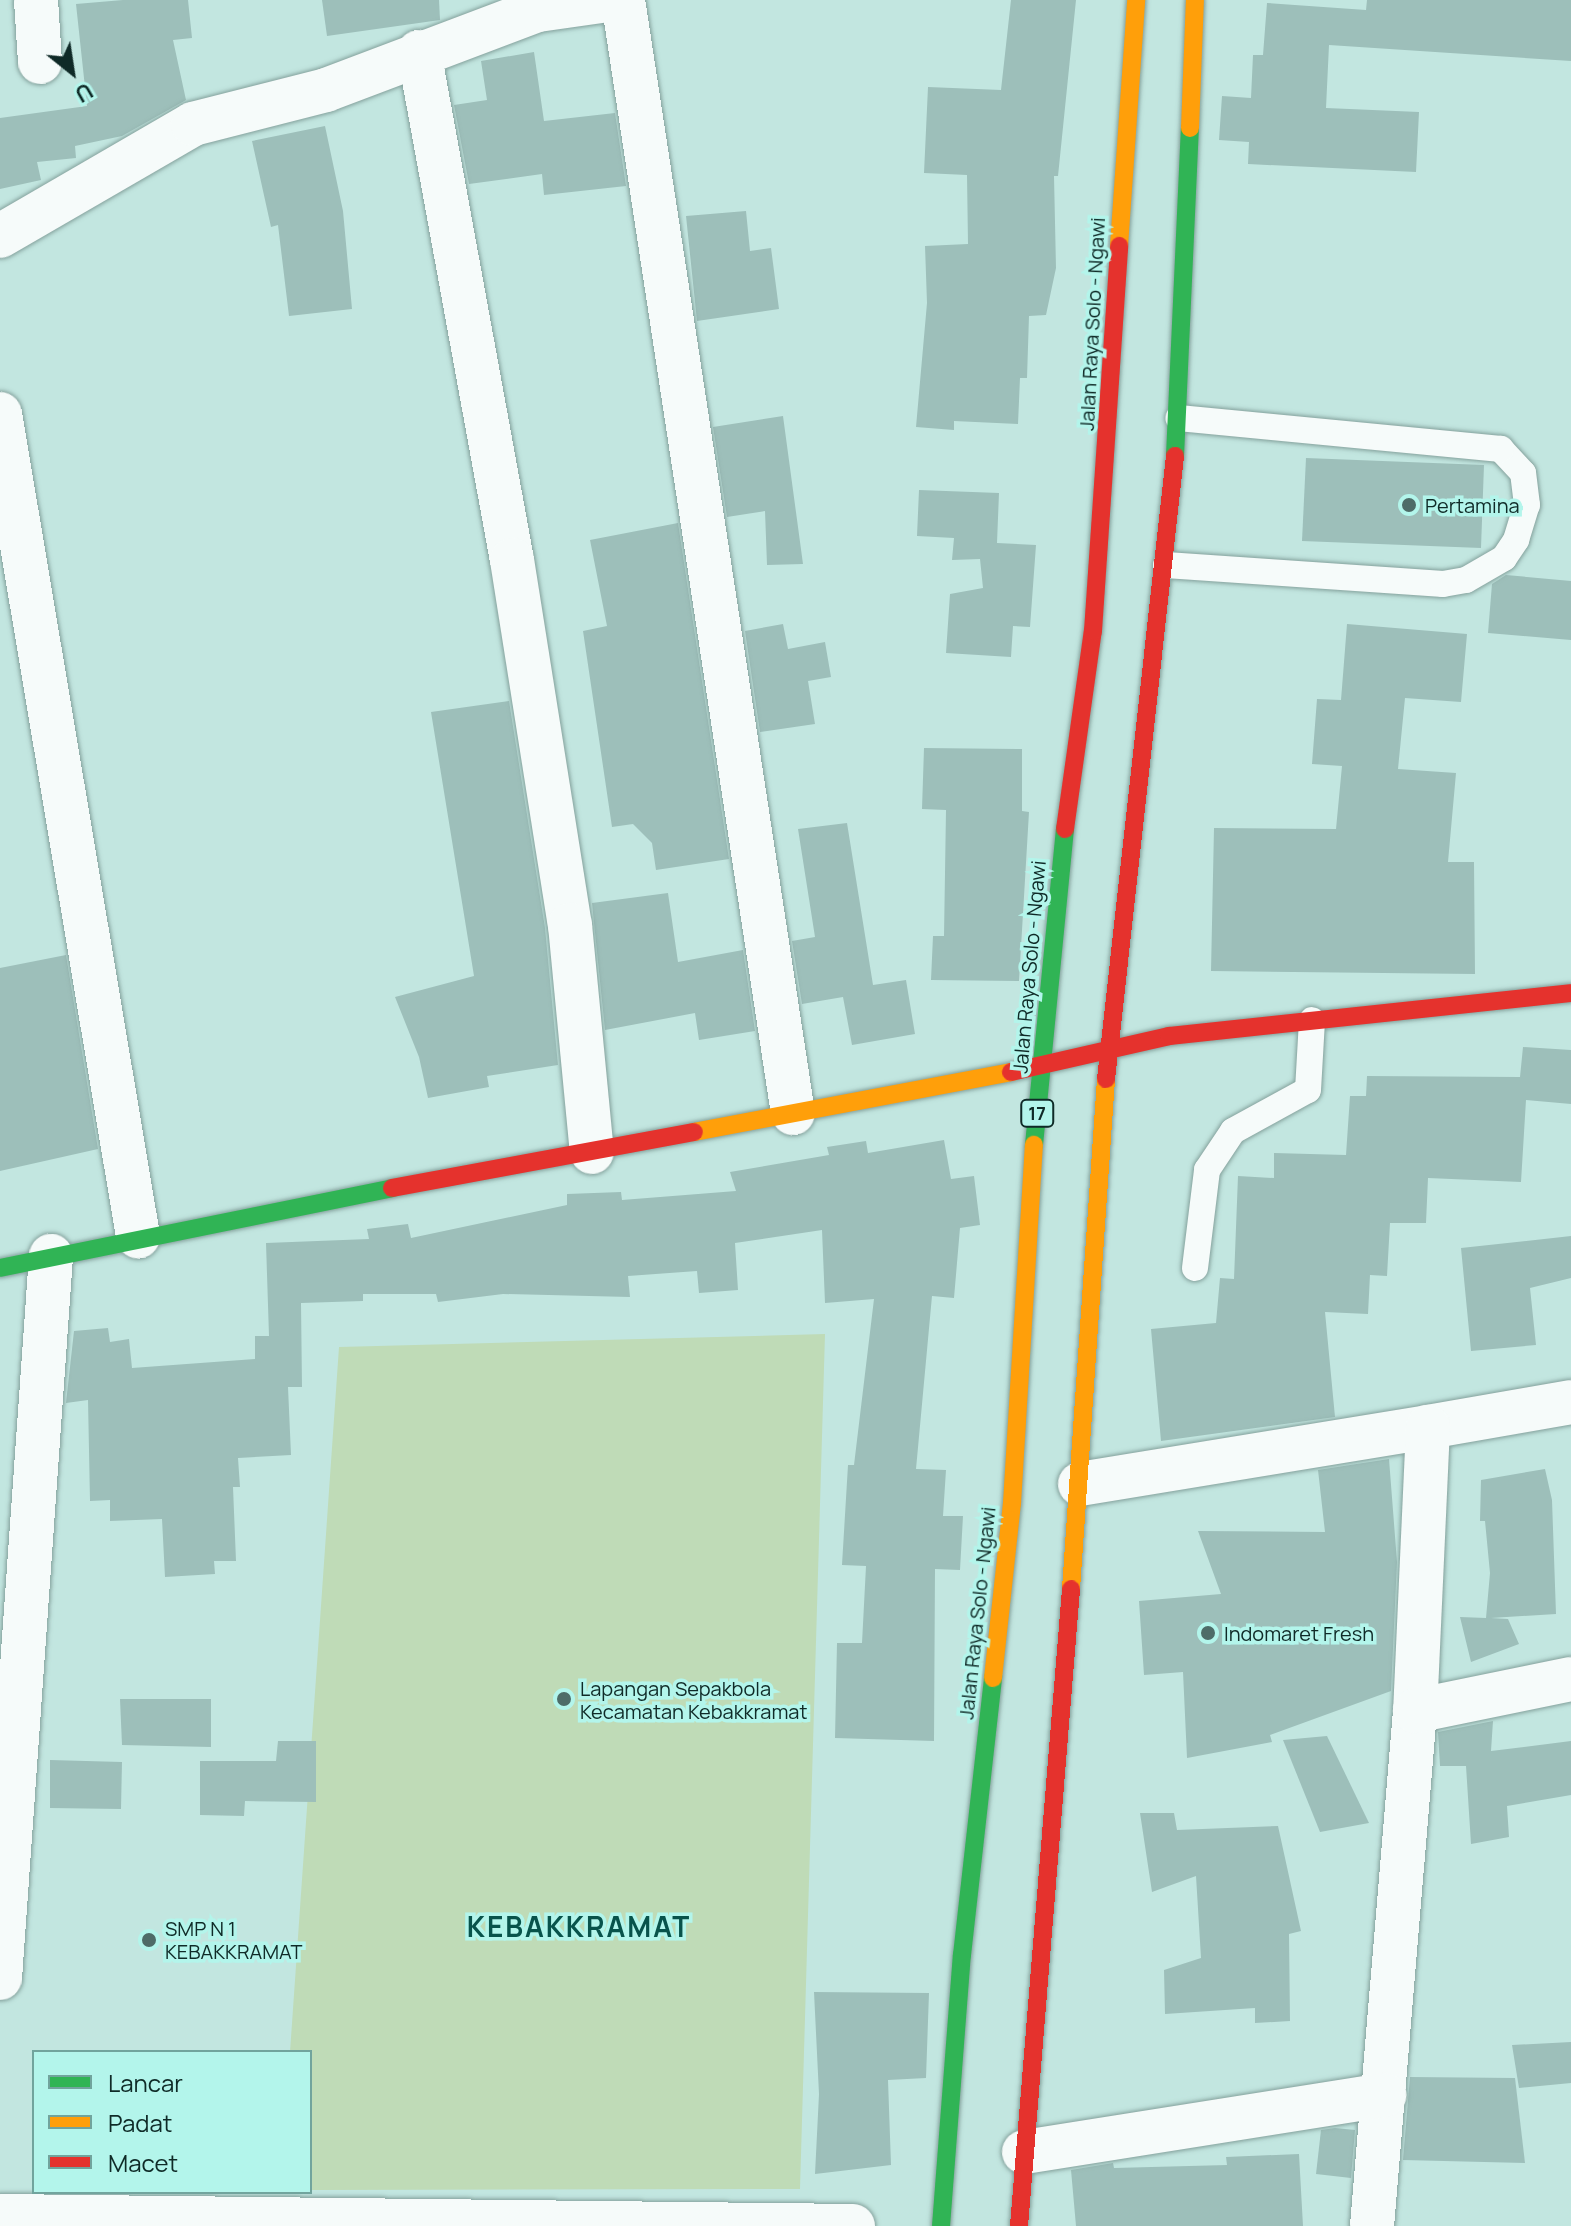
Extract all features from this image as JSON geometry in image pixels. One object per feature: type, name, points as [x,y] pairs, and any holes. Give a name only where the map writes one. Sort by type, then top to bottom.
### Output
[{"type":"main road","name":"Jalan Raya Solo - Ngawi","points":[[941,2226],[962,1955],[1012,1503],[1042,1066],[1061,857],[1093,631],[1136,0]]},
{"type":"main road","points":[[1019,2226],[1080,1484],[1108,1050],[1166,565],[1178,418],[1195,0]]},
{"type":"main road","points":[[0,1268],[138,1236],[1042,1066],[1169,1036],[1571,993]]},
{"type":"street","points":[[36,0],[40,62]]},
{"type":"street","points":[[0,236],[193,124],[326,90],[419,52],[538,10],[608,0]]},
{"type":"street","points":[[623,0],[793,1113]]},
{"type":"street","points":[[419,52],[512,560],[570,925],[592,1152]]},
{"type":"street","points":[[0,414],[138,1236]]},
{"type":"street","points":[[0,1978],[11,1669],[51,1256]]},
{"type":"street","points":[[1080,1484],[1571,1402]]},
{"type":"street","points":[[1372,2226],[1415,1711],[1428,1427]]},
{"type":"street","points":[[1415,1711],[1571,1679]]},
{"type":"street","points":[[1024,2152],[1385,2095]]},
{"type":"street","points":[[0,2216],[453,2224],[853,2226]]},
{"type":"lane","points":[[1166,565],[1443,584],[1466,580],[1504,558],[1516,540],[1527,505],[1523,473],[1501,449],[1178,418]]},
{"type":"lane","points":[[1195,1268],[1207,1170],[1233,1131],[1308,1090],[1312,1020]]},
{"type":"green space","name":"Lapangan Sepakbola Kecamatan Kebakkramat","points":[[825,1334],[800,2189],[312,2190],[312,2050],[290,2050],[339,1347]]},
{"type":"building","points":[[188,0],[192,38],[173,40],[186,100],[122,136],[75,146],[76,158],[37,162],[41,180],[0,189],[0,118],[87,106],[76,4]]},
{"type":"building","points":[[322,0],[439,0],[440,20],[327,36]]},
{"type":"building","points":[[1011,0],[1076,0],[1058,176],[1054,176],[1056,268],[1046,315],[1029,316],[1027,378],[1020,378],[1018,424],[954,421],[954,430],[916,427],[927,303],[925,246],[968,244],[967,175],[924,173],[928,87],[1001,90]]},
{"type":"building","points":[[1367,0],[1571,0],[1571,61],[1329,45],[1326,108],[1419,112],[1416,172],[1248,164],[1249,142],[1219,140],[1222,96],[1251,98],[1253,55],[1263,55],[1267,3],[1366,10]]},
{"type":"building","points":[[534,52],[544,121],[615,113],[626,186],[544,195],[542,174],[469,184],[454,105],[487,100],[481,61]]},
{"type":"building","points":[[325,126],[343,211],[352,309],[289,316],[278,225],[271,227],[252,141]]},
{"type":"building","points":[[746,211],[750,251],[771,248],[779,309],[697,321],[686,216]]},
{"type":"building","points":[[783,416],[803,564],[767,565],[765,511],[727,517],[713,427]]},
{"type":"building","points":[[1306,458],[1484,465],[1481,548],[1302,541]]},
{"type":"building","points":[[919,490],[999,493],[997,543],[1036,545],[1030,627],[1013,626],[1011,657],[946,653],[950,594],[983,588],[980,559],[952,560],[954,538],[917,536]]},
{"type":"building","points":[[678,523],[729,859],[656,870],[652,843],[633,824],[612,827],[583,631],[607,626],[590,540]]},
{"type":"building","points":[[1506,575],[1571,581],[1571,640],[1488,633],[1492,584]]},
{"type":"building","points":[[783,624],[788,649],[825,642],[831,677],[808,681],[815,724],[760,732],[745,631]]},
{"type":"building","points":[[1347,624],[1467,634],[1461,702],[1405,698],[1398,769],[1456,773],[1448,862],[1474,862],[1475,974],[1211,971],[1214,828],[1336,829],[1342,766],[1312,764],[1317,699],[1341,700]]},
{"type":"building","points":[[509,701],[545,928],[558,1065],[487,1076],[489,1087],[428,1098],[419,1057],[395,997],[474,976],[431,712]]},
{"type":"building","points":[[924,748],[1022,749],[1022,811],[1029,812],[1019,981],[931,980],[933,936],[944,936],[946,810],[922,809]]},
{"type":"building","points":[[847,823],[873,985],[906,980],[915,1034],[852,1045],[843,997],[802,1004],[792,941],[815,937],[798,829]]},
{"type":"building","points":[[668,893],[678,962],[743,950],[755,1031],[699,1040],[695,1013],[605,1030],[592,903]]},
{"type":"building","points":[[66,955],[98,1149],[0,1171],[0,968]]},
{"type":"building","points":[[1523,1047],[1571,1050],[1571,1104],[1526,1100],[1521,1182],[1428,1178],[1426,1223],[1390,1223],[1387,1276],[1370,1275],[1368,1314],[1325,1312],[1335,1417],[1161,1441],[1151,1329],[1216,1323],[1220,1278],[1234,1279],[1238,1176],[1274,1178],[1274,1153],[1346,1155],[1350,1096],[1366,1096],[1367,1076],[1520,1077]]},
{"type":"building","points":[[944,1140],[951,1179],[974,1176],[980,1225],[960,1228],[954,1298],[932,1296],[916,1469],[946,1470],[943,1516],[963,1516],[960,1570],[935,1569],[934,1741],[835,1738],[837,1643],[862,1643],[866,1566],[842,1565],[848,1465],[854,1465],[874,1299],[825,1303],[822,1230],[735,1243],[738,1290],[699,1293],[697,1271],[628,1276],[630,1297],[503,1294],[438,1302],[436,1294],[363,1294],[363,1301],[301,1303],[302,1387],[288,1387],[291,1455],[238,1458],[240,1487],[233,1487],[236,1561],[214,1561],[215,1574],[165,1577],[162,1519],[110,1521],[110,1500],[90,1501],[88,1400],[66,1403],[74,1331],[108,1328],[110,1342],[129,1339],[132,1368],[255,1359],[255,1336],[269,1336],[266,1243],[369,1239],[367,1229],[408,1224],[411,1238],[567,1205],[567,1194],[621,1192],[622,1200],[736,1191],[730,1172],[829,1155],[827,1147],[866,1141],[868,1153]]},
{"type":"building","points":[[1571,1236],[1571,1278],[1530,1288],[1536,1345],[1471,1351],[1461,1248]]},
{"type":"building","points":[[1389,1459],[1397,1562],[1391,1691],[1270,1735],[1272,1742],[1187,1758],[1183,1672],[1144,1675],[1139,1601],[1221,1594],[1198,1531],[1325,1532],[1318,1470]]},
{"type":"building","points":[[1545,1469],[1552,1500],[1556,1614],[1491,1618],[1508,1619],[1519,1644],[1471,1662],[1460,1617],[1486,1618],[1490,1573],[1485,1521],[1480,1521],[1481,1480]]},
{"type":"building","points":[[120,1699],[211,1699],[211,1747],[122,1745]]},
{"type":"building","points":[[1493,1721],[1491,1751],[1571,1741],[1571,1795],[1507,1806],[1509,1837],[1471,1844],[1466,1766],[1440,1766],[1438,1732]]},
{"type":"building","points":[[1327,1736],[1369,1823],[1320,1832],[1283,1740]]},
{"type":"building","points":[[278,1741],[316,1741],[316,1802],[245,1801],[244,1816],[200,1815],[200,1761],[276,1761]]},
{"type":"building","points":[[50,1760],[122,1762],[121,1809],[50,1808]]},
{"type":"building","points":[[1140,1813],[1174,1813],[1177,1830],[1278,1826],[1301,1931],[1289,1934],[1290,2021],[1255,2023],[1255,2008],[1165,2014],[1164,1970],[1201,1958],[1196,1876],[1152,1892]]},
{"type":"building","points":[[814,1992],[929,1993],[926,2078],[888,2080],[891,2165],[815,2174],[819,2094]]},
{"type":"building","points":[[1571,2042],[1571,2083],[1519,2088],[1512,2045]]},
{"type":"building","points":[[1410,2077],[1515,2078],[1525,2163],[1403,2160]]},
{"type":"building","points":[[1321,2130],[1355,2130],[1351,2178],[1316,2174]]},
{"type":"building","points":[[1299,2154],[1303,2226],[1076,2226],[1071,2170],[1113,2163],[1114,2168],[1227,2165],[1226,2157]]},
{"type":"traffic: fast","points":[[1175,456],[1190,128]]},
{"type":"traffic: fast","points":[[1034,1145],[1065,829]]},
{"type":"traffic: fast","points":[[0,1268],[392,1188]]},
{"type":"traffic: fast","points":[[941,2226],[962,1955],[993,1678]]},
{"type":"traffic: slow","points":[[1119,246],[1136,0]]},
{"type":"traffic: slow","points":[[1190,128],[1195,0]]},
{"type":"traffic: slow","points":[[694,1132],[1011,1072]]},
{"type":"traffic: slow","points":[[1071,1589],[1106,1079]]},
{"type":"traffic: slow","points":[[993,1678],[1012,1503],[1034,1145]]},
{"type":"traffic: jam","points":[[1065,829],[1093,631],[1119,246]]},
{"type":"traffic: jam","points":[[1106,1079],[1175,456]]},
{"type":"traffic: jam","points":[[1011,1072],[1169,1036],[1571,993]]},
{"type":"traffic: jam","points":[[392,1188],[694,1132]]},
{"type":"traffic: jam","points":[[1019,2226],[1071,1589]]},
{"type":"place","name":"Pertamina","points":[[1409,505]]},
{"type":"place","name":"Indomaret Fresh","points":[[1208,1633]]},
{"type":"place","name":"Lapangan Sepakbola Kecamatan Kebakkramat","points":[[564,1699]]},
{"type":"place","name":"SMP N 1 KEBAKKRAMAT","points":[[149,1940]]},
{"type":"district","name":"KEBAKKRAMAT","points":[[579,1926]]}]
